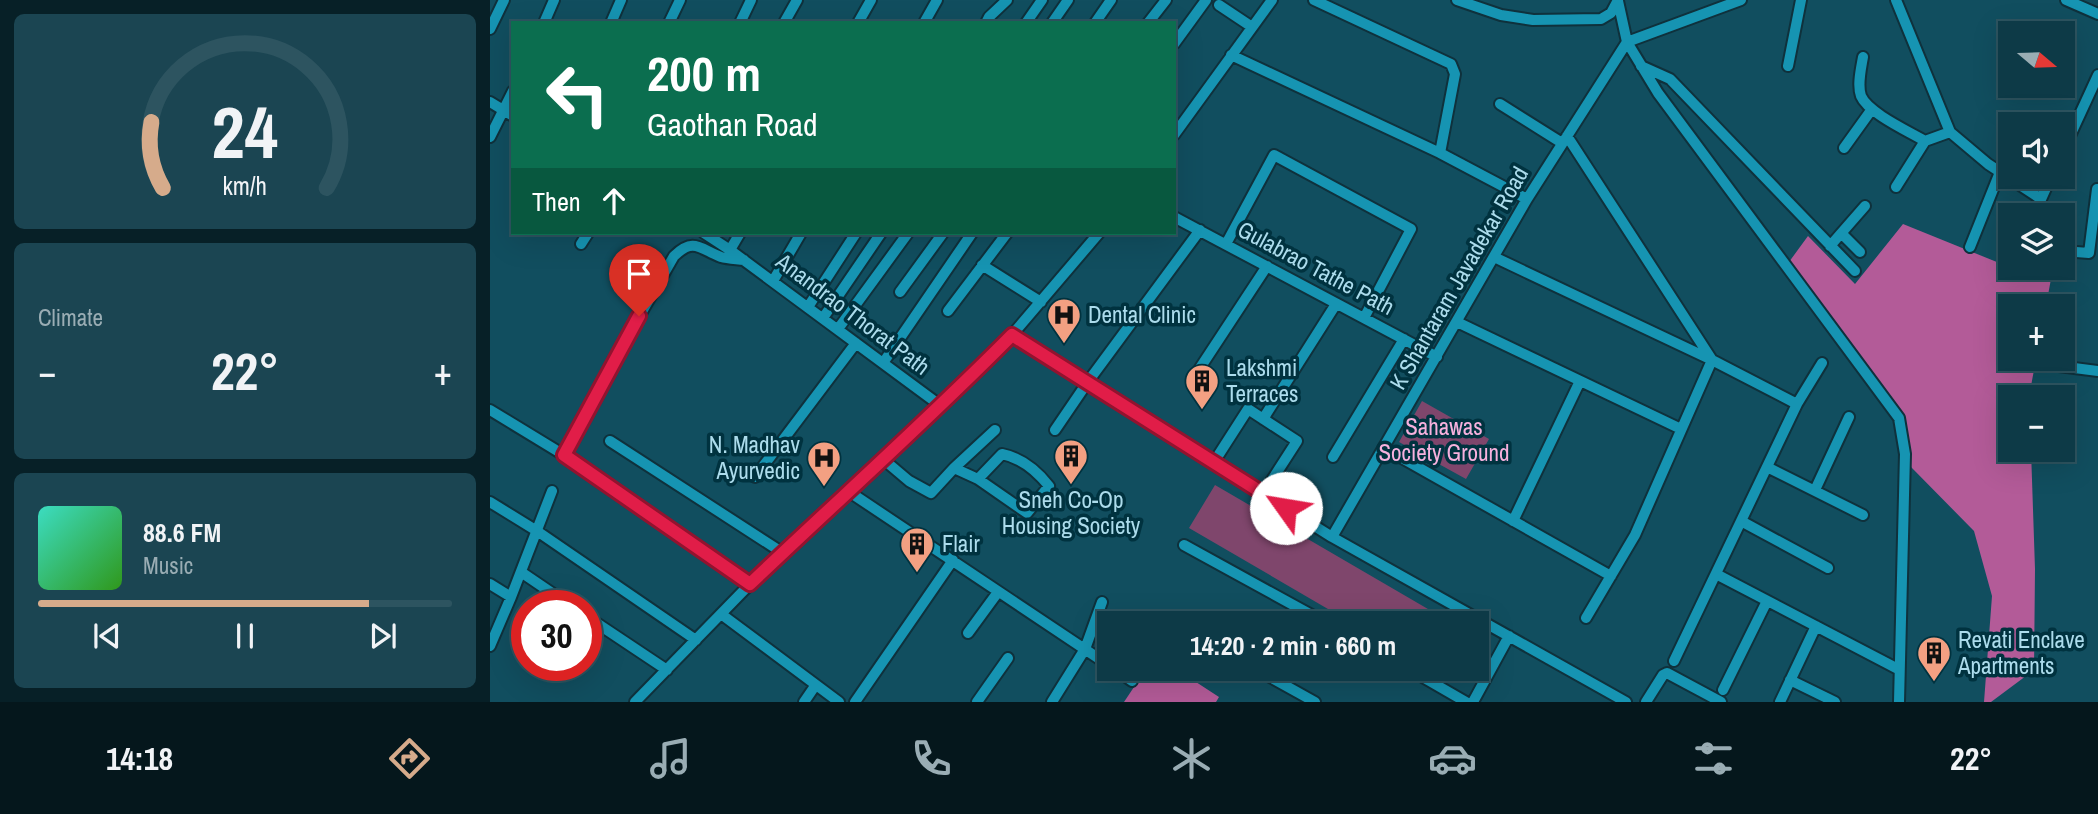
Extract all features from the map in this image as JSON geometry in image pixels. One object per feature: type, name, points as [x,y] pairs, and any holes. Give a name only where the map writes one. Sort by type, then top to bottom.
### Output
[{"type":"street","points":[[490,29],[504,0]]},
{"type":"street","points":[[545,21],[554,0]]},
{"type":"street","points":[[612,21],[621,0]]},
{"type":"street","points":[[671,21],[680,0]]},
{"type":"street","points":[[741,21],[751,0]]},
{"type":"street","points":[[785,21],[797,0]]},
{"type":"street","points":[[860,21],[871,0]]},
{"type":"street","points":[[925,21],[937,0]]},
{"type":"street","points":[[987,21],[1007,0]]},
{"type":"street","points":[[1027,21],[1042,0]]},
{"type":"street","points":[[1053,21],[1068,0]]},
{"type":"street","points":[[1096,21],[1111,0]]},
{"type":"street","points":[[1150,21],[1166,0]]},
{"type":"street","points":[[1176,41],[1206,0]]},
{"type":"street","points":[[1176,132],[1272,0]]},
{"type":"street","points":[[1314,0],[1451,64],[1455,74],[1440,153]]},
{"type":"street","points":[[1457,0],[1501,15],[1534,20],[1601,19],[1611,13],[1618,0]]},
{"type":"street","points":[[1618,0],[1626,42],[1658,93],[1899,418],[1905,454],[1899,702]]},
{"type":"street","points":[[1626,42],[1741,0]]},
{"type":"street","points":[[1788,66],[1801,0]]},
{"type":"street","points":[[1896,0],[1950,132],[1998,170]]},
{"type":"street","points":[[2066,0],[2098,14]]},
{"type":"street","points":[[1219,5],[1252,27]]},
{"type":"street","name":"K Shantaram Javadekar Road","points":[[1332,537],[1527,199],[1626,42]]},
{"type":"street","points":[[1231,55],[1440,153],[1527,199]]},
{"type":"street","points":[[1863,57],[1859,86],[1861,95],[1872,109],[1925,141]]},
{"type":"street","points":[[1641,66],[1670,79],[1855,271]]},
{"type":"street","points":[[2075,125],[2098,75]]},
{"type":"street","points":[[490,102],[508,114],[490,137]]},
{"type":"street","points":[[1500,104],[1565,140],[1712,360]]},
{"type":"street","points":[[1844,148],[1872,109]]},
{"type":"street","points":[[1896,187],[1925,141],[1950,132]]},
{"type":"street","points":[[1226,244],[1274,155],[1411,229],[1364,318]]},
{"type":"street","points":[[1970,247],[1998,177]]},
{"type":"street","points":[[2026,189],[2041,199]]},
{"type":"street","points":[[2039,203],[2046,189]]},
{"type":"street","points":[[2075,252],[2089,254],[2097,189]]},
{"type":"street","points":[[1830,246],[1865,206]]},
{"type":"street","name":"Gulabrao Tathe Path","points":[[1176,218],[1437,357]]},
{"type":"street","points":[[1055,430],[1200,230]]},
{"type":"street","points":[[1842,234],[1860,251]]},
{"type":"street","points":[[581,244],[587,235]]},
{"type":"street","name":"Anandrao Thorat Path","points":[[707,235],[941,406]]},
{"type":"street","points":[[730,250],[739,235]]},
{"type":"street","points":[[773,281],[800,235]]},
{"type":"street","points":[[808,307],[855,235]]},
{"type":"street","points":[[822,318],[880,235]]},
{"type":"street","points":[[838,329],[907,235]]},
{"type":"street","points":[[900,292],[942,235]]},
{"type":"street","points":[[883,363],[971,235]]},
{"type":"street","points":[[948,311],[1005,235]]},
{"type":"street","points":[[635,702],[750,584],[941,406],[1012,335],[1098,235]]},
{"type":"street","points":[[564,455],[674,256],[683,247],[695,245],[722,257],[744,260]]},
{"type":"street","points":[[1494,257],[1712,360],[1797,404]]},
{"type":"street","points":[[982,265],[1041,302]]},
{"type":"street","points":[[1200,368],[1267,266]]},
{"type":"street","points":[[1263,419],[1336,304]]},
{"type":"street","points":[[1457,322],[1681,429]]},
{"type":"street","points":[[1012,335],[1332,537],[1626,702]]},
{"type":"street","points":[[1333,457],[1404,340]]},
{"type":"street","points":[[755,477],[856,343]]},
{"type":"street","points":[[1586,618],[1635,535],[1712,360]]},
{"type":"street","points":[[1674,661],[1797,404],[1822,363]]},
{"type":"street","points":[[2075,368],[2098,371]]},
{"type":"street","points":[[1513,521],[1580,381]]},
{"type":"street","points":[[1214,462],[1248,408],[1297,441],[1263,494]]},
{"type":"street","points":[[490,410],[564,455],[750,584]]},
{"type":"street","points":[[1815,490],[1849,417]]},
{"type":"street","points":[[883,459],[909,481],[931,493],[995,430]]},
{"type":"street","points":[[610,441],[783,553]]},
{"type":"street","points":[[1384,448],[1611,576]]},
{"type":"street","points":[[954,468],[978,479],[1027,513],[1049,486],[1015,456],[1002,454],[978,479]]},
{"type":"street","points":[[1767,467],[1863,515]]},
{"type":"street","points":[[514,590],[552,491]]},
{"type":"street","points":[[848,491],[1097,657]]},
{"type":"street","points":[[490,502],[696,640]]},
{"type":"street","points":[[1741,521],[1828,568]]},
{"type":"street","points":[[1184,545],[1304,611]]},
{"type":"street","points":[[855,702],[953,561]]},
{"type":"street","points":[[521,572],[547,590]]},
{"type":"street","points":[[1716,575],[1898,669]]},
{"type":"street","points":[[490,584],[511,597],[490,646]]},
{"type":"street","points":[[968,634],[998,592]]},
{"type":"street","points":[[1723,690],[1767,601]]},
{"type":"street","points":[[1052,702],[1085,649],[1102,602]]},
{"type":"street","points":[[721,614],[839,702]]},
{"type":"street","points":[[1780,702],[1816,626]]},
{"type":"street","points":[[602,627],[667,670]]},
{"type":"street","points":[[1473,702],[1508,636]]},
{"type":"street","points":[[977,702],[1009,658]]},
{"type":"street","points":[[1646,702],[1667,673],[1721,702]]},
{"type":"street","points":[[1790,680],[1835,702]]},
{"type":"street","points":[[1277,681],[1315,702]]},
{"type":"street","points":[[1429,681],[1466,702]]},
{"type":"street","points":[[804,702],[815,686]]},
{"type":"green space","name":"Sahawas Society Ground","points":[[1422,401],[1489,439],[1466,479],[1399,442]]},
{"type":"green space","points":[[1215,485],[1431,611],[1331,611],[1189,528]]},
{"type":"shaded area","points":[[1903,224],[1998,262],[1998,280],[2051,280],[2048,294],[1998,294],[1998,371],[2034,371],[2031,385],[1998,385],[1998,462],[2031,462],[2035,569],[2034,670],[1991,702],[1984,702],[1992,596],[1974,531],[1911,467],[1904,415],[1789,262],[1808,236],[1855,284]]},
{"type":"shaded area","points":[[1138,681],[1194,681],[1219,697],[1216,702],[1124,702]]},
{"type":"place","name":"Dental Clinic","points":[[1064,345]]},
{"type":"place","name":"Lakshmi Terraces","points":[[1202,411]]},
{"type":"place","name":"Sneh Co-Op Housing Society","points":[[1071,486]]},
{"type":"place","name":"N. Madhav Ayurvedic","points":[[824,488]]},
{"type":"place","name":"Flair","points":[[917,574]]},
{"type":"place","name":"Revati Enclave Apartments","points":[[1934,683]]},
{"type":"route","points":[[639,316],[564,455],[750,584],[941,406],[1012,335],[1286,508]]}]
